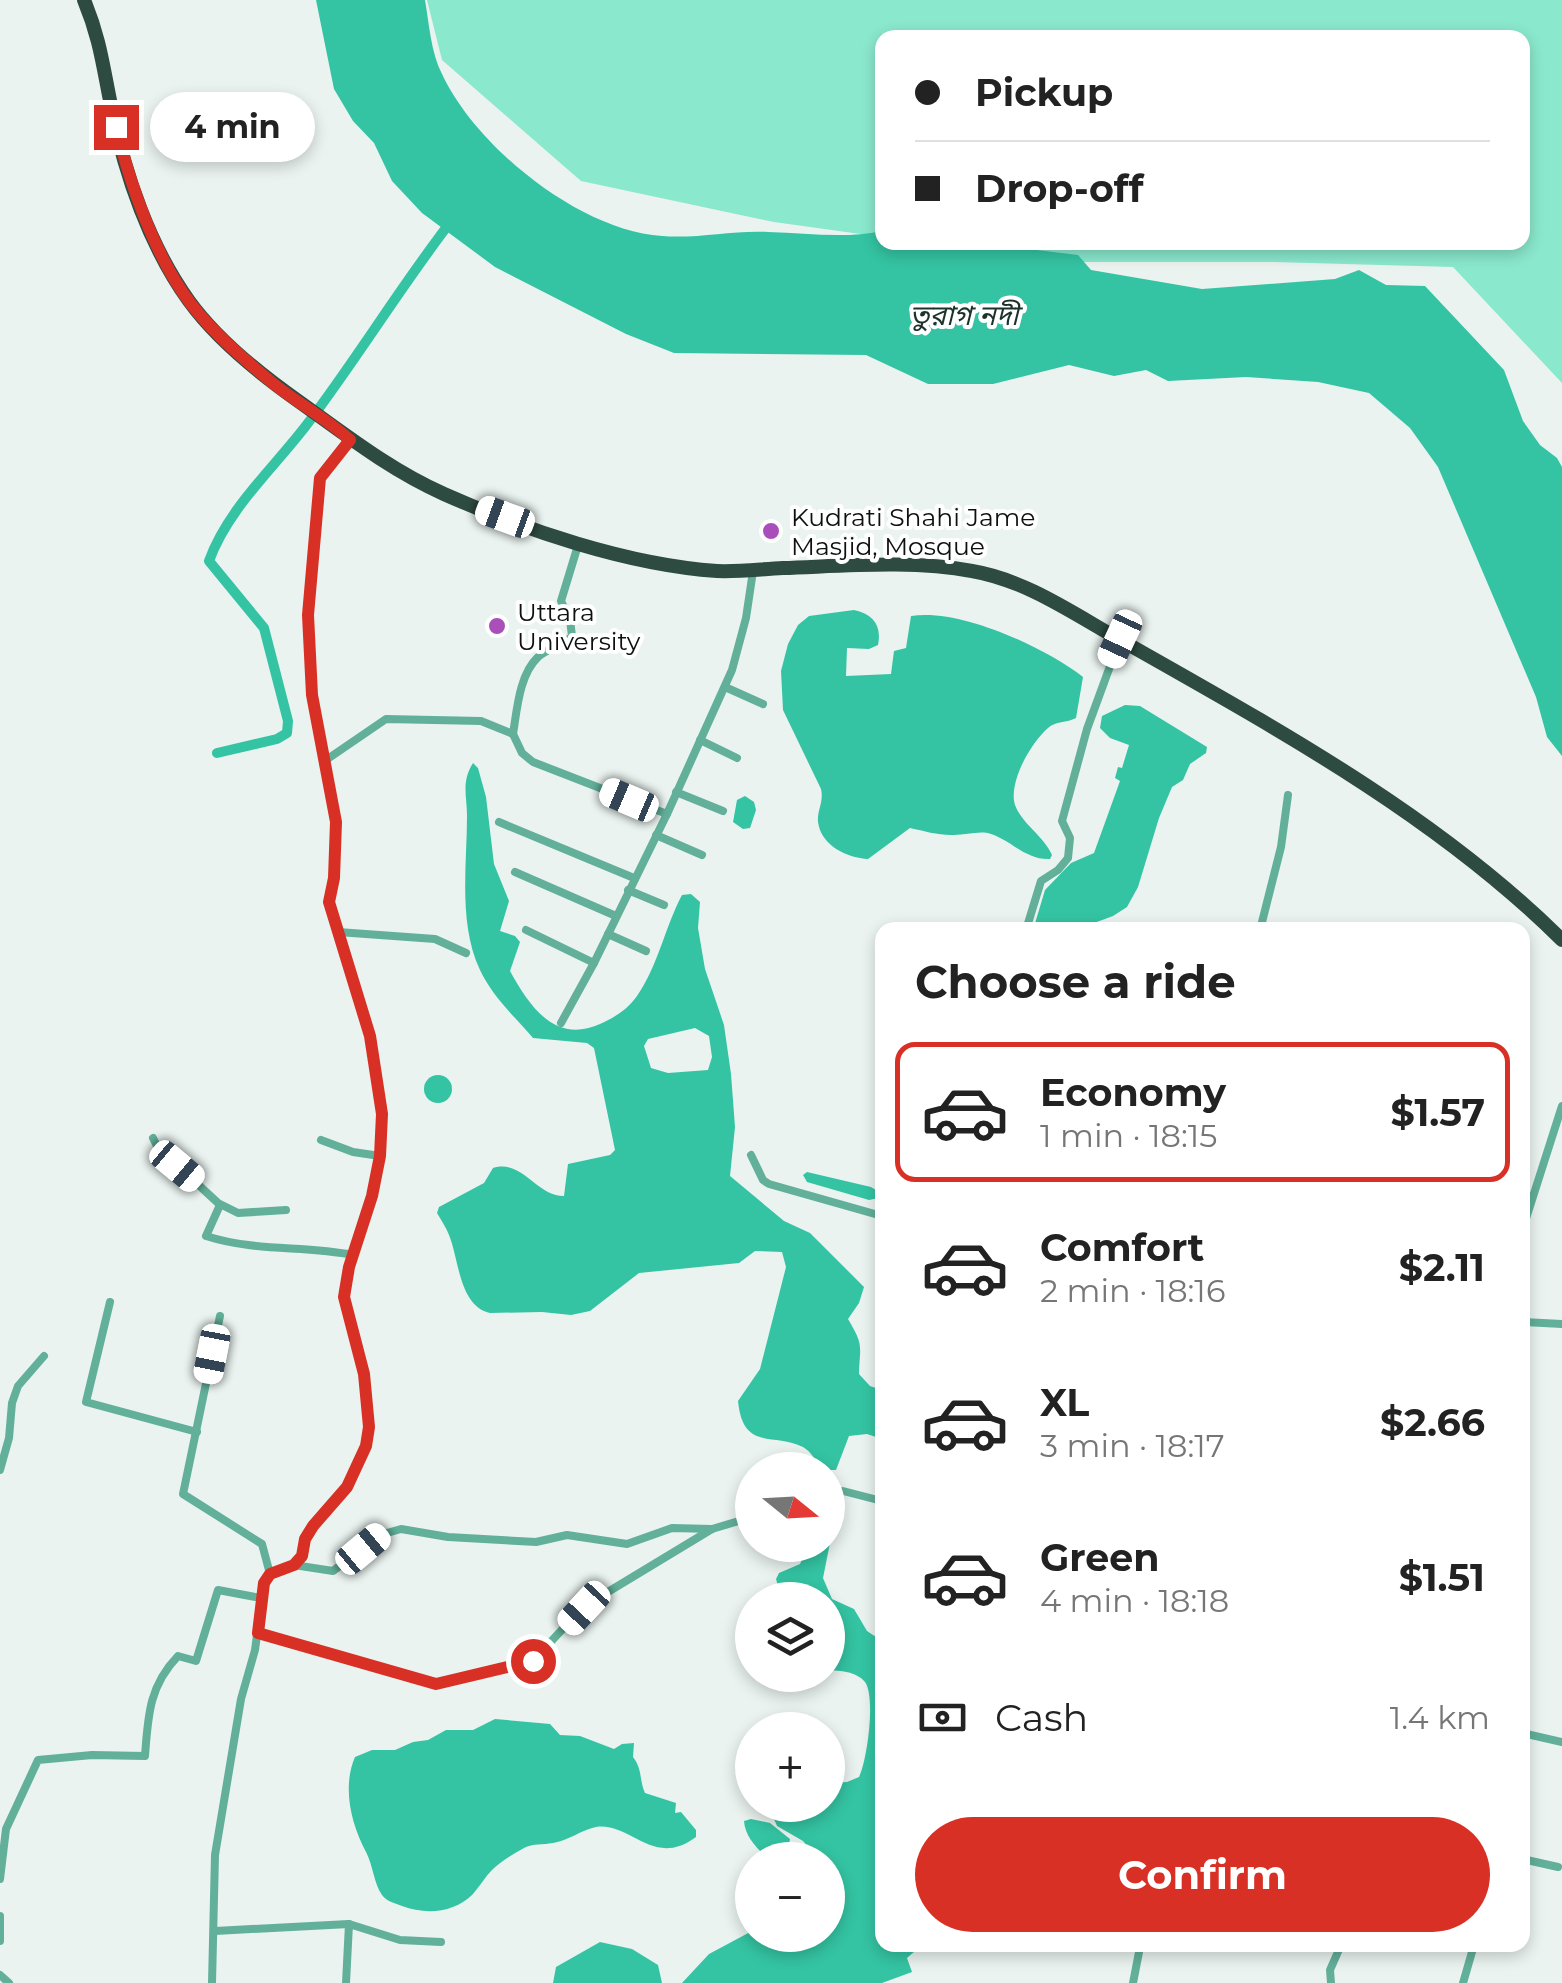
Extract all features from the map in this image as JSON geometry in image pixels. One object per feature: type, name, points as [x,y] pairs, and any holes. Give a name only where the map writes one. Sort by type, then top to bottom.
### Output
[{"type":"highway","points":[[84,0],[102,46],[111,107],[132,184],[174,276],[214,330],[346,436],[442,494],[579,542],[666,563],[717,571],[897,566],[972,571],[1010,582],[1120,639],[1414,818],[1484,870],[1562,940]]},
{"type":"street","points":[[212,1983],[215,1855],[264,1583],[270,1574],[294,1565],[302,1556],[305,1539],[313,1526],[347,1487],[366,1446],[369,1427],[364,1374],[344,1297],[380,1156],[382,1114],[375,1064],[329,902],[337,842],[312,695],[310,570],[320,478],[346,436]]},
{"type":"street","points":[[579,542],[561,601],[572,636],[561,647],[538,657],[526,678],[514,734],[522,752],[534,762],[667,814]]},
{"type":"street","points":[[561,1023],[667,814],[725,687],[746,618],[753,570]]},
{"type":"street","points":[[1028,922],[1041,882],[1068,858],[1070,838],[1062,821],[1087,729],[1120,639]]},
{"type":"street","points":[[725,687],[763,704]]},
{"type":"street","points":[[326,760],[386,719],[480,721],[514,734]]},
{"type":"street","points":[[700,740],[737,758]]},
{"type":"street","points":[[676,792],[723,811]]},
{"type":"street","points":[[1262,922],[1281,847],[1288,795]]},
{"type":"street","points":[[499,822],[634,878]]},
{"type":"street","points":[[656,835],[702,854]]},
{"type":"street","points":[[515,872],[616,916]]},
{"type":"street","points":[[628,890],[664,905]]},
{"type":"street","points":[[526,930],[594,963]]},
{"type":"street","points":[[338,932],[435,939],[466,954]]},
{"type":"street","points":[[608,934],[646,951]]},
{"type":"street","points":[[1530,1205],[1562,1106]]},
{"type":"street","points":[[152,1138],[163,1158],[238,1214],[286,1210]]},
{"type":"street","points":[[321,1140],[352,1152],[380,1156]]},
{"type":"street","points":[[752,1155],[763,1180],[769,1184],[875,1214]]},
{"type":"street","points":[[220,1204],[206,1236],[240,1247],[306,1247],[354,1255]]},
{"type":"street","points":[[110,1302],[86,1402],[197,1432]]},
{"type":"street","points":[[220,1316],[183,1494],[262,1544],[270,1574]]},
{"type":"street","points":[[1530,1322],[1562,1324]]},
{"type":"street","points":[[0,1470],[18,1386],[44,1356]]},
{"type":"street","points":[[845,1492],[875,1499]]},
{"type":"street","points":[[294,1565],[333,1571],[380,1534],[401,1529],[448,1537],[536,1542],[567,1535],[627,1544],[672,1528],[712,1528],[735,1522]]},
{"type":"street","points":[[258,1633],[436,1684],[533,1661],[584,1608],[712,1528]]},
{"type":"street","points":[[0,1878],[6,1829],[38,1760],[145,1756],[148,1703],[168,1666],[178,1656],[196,1662],[218,1590],[261,1598]]},
{"type":"street","points":[[1530,1735],[1562,1742]]},
{"type":"street","points":[[1530,1861],[1558,1867]]},
{"type":"street","points":[[0,1916],[0,1953]]},
{"type":"street","points":[[215,1930],[349,1924],[400,1940],[441,1942]]},
{"type":"street","points":[[346,1983],[349,1924]]},
{"type":"street","points":[[1132,1983],[1139,1952]]},
{"type":"street","points":[[1330,1983],[1330,1970],[1339,1952]]},
{"type":"street","points":[[1463,1983],[1472,1952]]},
{"type":"street","points":[[0,1975],[8,1983]]},
{"type":"shaded area","points":[[427,0],[1562,0],[1562,383],[1453,267],[1059,262],[971,250],[1530,250],[1530,30],[875,30],[875,236],[774,222],[581,181],[442,60]]},
{"type":"water","name":"তুরাগ নদী","points":[[316,0],[425,0],[438,66],[479,129],[505,156],[565,202],[630,231],[675,237],[875,232],[875,250],[1036,250],[1078,255],[1091,270],[1202,289],[1335,279],[1359,270],[1386,285],[1425,286],[1504,370],[1523,421],[1562,467],[1562,756],[1547,737],[1536,697],[1438,467],[1410,428],[1369,393],[1318,382],[1246,377],[1168,381],[1146,370],[1114,376],[1069,365],[993,384],[928,384],[866,355],[674,353],[626,334],[495,267],[422,213],[392,181],[374,143],[353,121],[334,89]]},
{"type":"water","points":[[854,610],[875,622],[879,638],[878,645],[869,649],[847,648],[846,676],[891,674],[894,651],[906,648],[911,616],[931,615],[1001,632],[1083,677],[1076,718],[1054,724],[1041,735],[1022,764],[1015,785],[1015,805],[1048,848],[1050,859],[1026,853],[986,833],[946,835],[910,828],[868,859],[844,853],[824,838],[818,822],[821,789],[783,710],[781,671],[798,625],[809,616]]},
{"type":"water","points":[[1125,705],[1140,706],[1207,747],[1206,753],[1190,764],[1183,780],[1172,787],[1138,887],[1127,907],[1097,922],[1035,922],[1045,890],[1071,863],[1094,853],[1120,781],[1115,778],[1129,745],[1110,738],[1100,728],[1102,716]]},
{"type":"water","points":[[473,763],[486,797],[494,864],[509,901],[500,931],[520,942],[510,971],[535,1009],[557,1026],[584,1029],[625,1009],[650,972],[682,895],[691,894],[700,902],[698,928],[705,969],[724,1025],[731,1074],[735,1127],[730,1176],[784,1221],[810,1233],[864,1287],[848,1319],[860,1345],[859,1374],[875,1388],[875,1437],[849,1436],[843,1452],[809,1452],[792,1443],[753,1434],[746,1428],[738,1401],[760,1369],[786,1267],[782,1252],[755,1251],[739,1263],[639,1273],[590,1311],[571,1315],[490,1313],[480,1309],[466,1292],[449,1235],[437,1213],[439,1207],[484,1183],[493,1168],[504,1167],[564,1196],[568,1164],[610,1155],[615,1150],[594,1048],[587,1043],[533,1038],[497,997],[480,970],[466,914],[466,789]],"holes":[[[695,1028],[709,1036],[712,1057],[708,1070],[668,1073],[651,1068],[644,1046],[648,1039]]]},
{"type":"water","points":[[745,796],[754,802],[756,810],[750,828],[743,829],[733,822],[737,800]]},
{"type":"water","points":[[438,1075],[448,1079],[452,1089],[448,1099],[438,1103],[428,1099],[424,1089],[428,1079]]},
{"type":"water","points":[[807,1172],[871,1187],[875,1199],[807,1182],[803,1175]]},
{"type":"water","points":[[826,1562],[825,1582],[777,1582],[779,1573],[800,1564]]},
{"type":"water","points":[[845,1605],[854,1609],[867,1631],[875,1636],[875,1952],[914,1952],[907,1958],[912,1972],[882,1983],[682,1983],[709,1954],[735,1940],[735,1952],[845,1952],[845,1842],[804,1842],[775,1822],[845,1822],[845,1782],[859,1777],[870,1714],[865,1682],[848,1672]]},
{"type":"water","points":[[495,1719],[550,1724],[560,1735],[580,1736],[614,1749],[634,1743],[633,1757],[645,1793],[676,1803],[675,1813],[681,1812],[696,1830],[696,1837],[681,1846],[655,1847],[609,1827],[596,1827],[559,1842],[524,1848],[495,1867],[473,1894],[449,1909],[421,1911],[389,1901],[379,1891],[352,1818],[349,1781],[355,1757],[372,1750],[395,1750],[446,1730],[473,1730]]},
{"type":"water","points":[[744,1822],[765,1822],[790,1839],[752,1842]]},
{"type":"water","points":[[600,1942],[632,1949],[658,1965],[662,1983],[553,1983],[556,1967]]},
{"type":"waterway","points":[[217,753],[277,739],[287,733],[288,721],[264,628],[209,561],[217,542],[240,506],[326,398],[452,220]]},
{"type":"place","name":"Kudrati Shahi Jame Masjid, Mosque","points":[[771,531]]},
{"type":"place","name":"Uttara University","points":[[497,626]]},
{"type":"route","points":[[116,127],[132,184],[151,229],[190,302],[245,359],[350,440],[320,478],[308,615],[312,695],[336,822],[329,902],[370,1036],[382,1114],[382,1148],[344,1297],[364,1374],[369,1427],[366,1446],[347,1487],[313,1526],[305,1539],[302,1556],[294,1565],[270,1574],[264,1583],[258,1633],[436,1684],[533,1661]]}]
